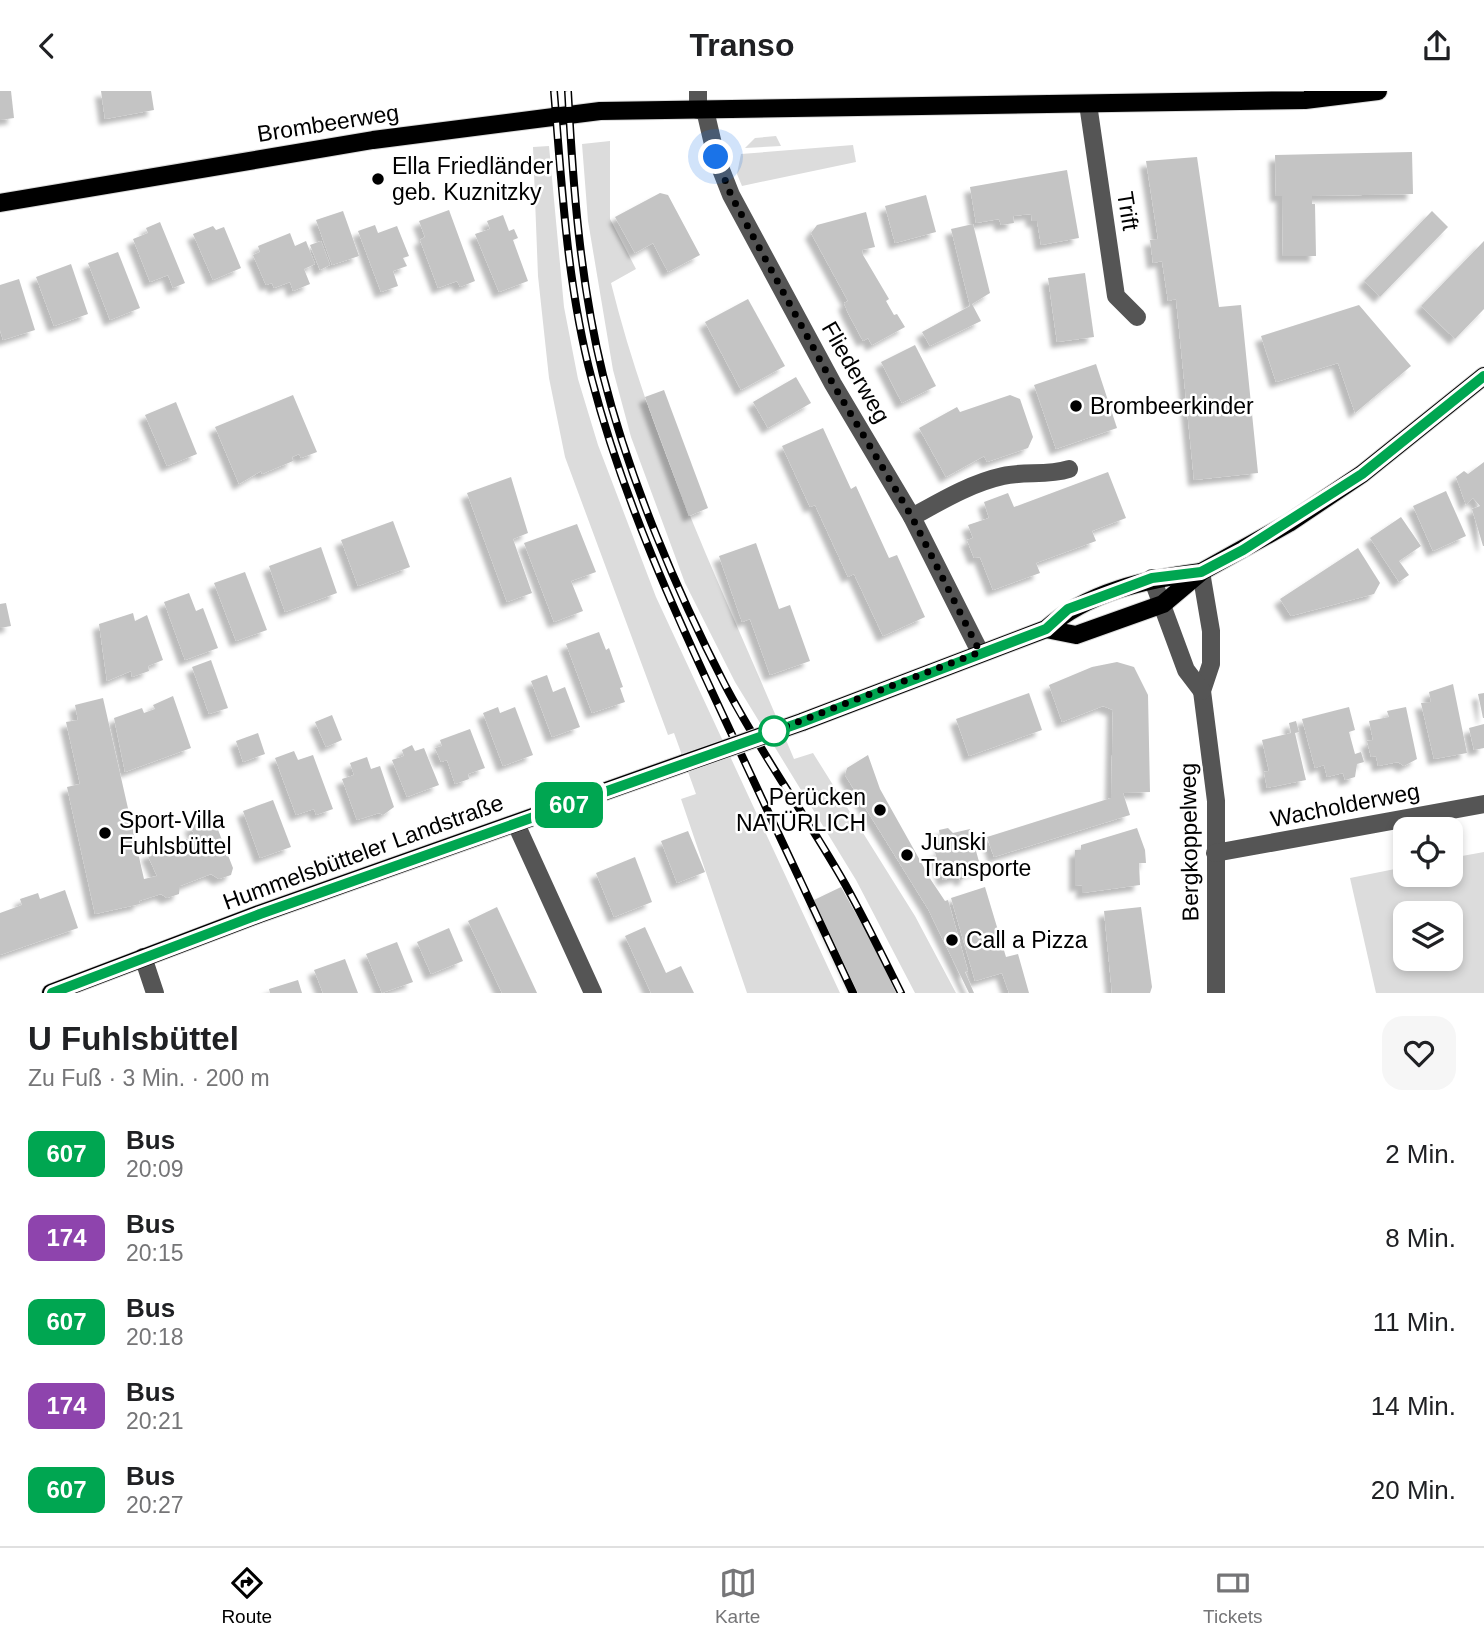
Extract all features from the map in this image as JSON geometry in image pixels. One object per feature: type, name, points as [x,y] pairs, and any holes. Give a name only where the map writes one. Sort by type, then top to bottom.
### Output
[{"type":"main road","name":"Brombeerweg","points":[[0,203],[373,140],[600,111],[1305,100],[1378,91]]},
{"type":"main road","name":"Hummelsbütteler Landstraße","points":[[1046,629],[1076,635],[1163,604],[1201,572],[1289,523],[1362,474],[1484,376]]},
{"type":"main road","name":"Hummelsbütteler Landstraße","points":[[51,993],[143,957],[802,722],[1046,629],[1068,609],[1152,578],[1201,572]]},
{"type":"street","name":"Fliederweg","points":[[698,91],[701,110],[731,195],[833,384],[912,517],[980,652]]},
{"type":"street","name":"Trift","points":[[1088,104],[1116,296],[1137,317]]},
{"type":"street","points":[[912,517],[970,487],[1005,475],[1053,475],[1069,469]]},
{"type":"street","name":"Bergkoppelweg","points":[[1201,572],[1208,601],[1212,651],[1211,664],[1202,691],[1214,773],[1216,993]]},
{"type":"street","name":"Bergkoppelweg","points":[[1152,578],[1186,670],[1202,691]]},
{"type":"street","name":"Wacholderweg","points":[[1215,853],[1484,803]]},
{"type":"street","points":[[516,824],[593,993]]},
{"type":"street","points":[[143,957],[155,993]]},
{"type":"shaded area","points":[[776,136],[781,146],[745,148],[755,138]]},
{"type":"shaded area","points":[[610,141],[610,219],[636,269],[611,283],[628,345],[670,465],[794,759],[813,753],[915,916],[956,993],[915,993],[856,880],[735,682],[685,583],[631,437],[613,370],[588,221],[582,144]]},
{"type":"shaded area","points":[[853,145],[856,162],[742,186],[737,174],[741,154]]},
{"type":"shaded area","points":[[549,146],[564,307],[578,379],[598,445],[656,597],[840,993],[747,993],[681,799],[696,794],[674,733],[668,735],[565,457],[549,378],[538,276],[533,147]]},
{"type":"shaded area","points":[[1484,852],[1484,993],[1376,993],[1350,878],[1393,869],[1393,887],[1463,887],[1463,856]]},
{"type":"building","points":[[0,91],[11,91],[14,118],[0,120]]},
{"type":"building","points":[[101,91],[151,91],[154,110],[105,119]]},
{"type":"building","points":[[1412,152],[1413,194],[1312,196],[1312,204],[1315,204],[1316,256],[1283,256],[1282,196],[1276,196],[1275,155]]},
{"type":"building","points":[[1197,157],[1219,307],[1241,305],[1258,473],[1194,480],[1176,299],[1168,301],[1162,261],[1153,263],[1150,240],[1158,239],[1146,161]]},
{"type":"building","points":[[1067,170],[1079,238],[1041,245],[1037,221],[1032,221],[1031,214],[1013,216],[1014,223],[1001,225],[999,219],[976,223],[970,187]]},
{"type":"building","points":[[660,193],[668,195],[700,255],[668,272],[653,243],[635,253],[615,217]]},
{"type":"building","points":[[926,195],[936,232],[895,243],[885,206]]},
{"type":"building","points":[[449,210],[475,281],[460,287],[457,281],[438,288],[420,240],[425,237],[419,221]]},
{"type":"building","points":[[343,211],[359,256],[332,265],[316,220]]},
{"type":"building","points":[[1432,211],[1448,227],[1380,297],[1364,281]]},
{"type":"building","points":[[866,212],[875,247],[862,250],[863,255],[889,299],[886,301],[894,315],[897,314],[905,327],[872,345],[868,338],[863,341],[844,303],[848,301],[811,233],[817,225]]},
{"type":"building","points":[[503,215],[509,231],[514,229],[518,238],[513,240],[528,281],[499,292],[475,234],[490,229],[487,221]]},
{"type":"building","points":[[160,222],[185,283],[173,288],[168,275],[150,282],[133,239],[148,233],[146,228]]},
{"type":"building","points":[[973,224],[990,293],[972,304],[981,321],[930,346],[922,332],[970,306],[951,229]]},
{"type":"building","points":[[375,225],[378,233],[397,226],[409,256],[403,258],[407,266],[393,271],[398,286],[381,292],[358,231]]},
{"type":"building","points":[[213,226],[216,230],[224,227],[241,268],[213,280],[193,234]]},
{"type":"building","points":[[290,233],[295,246],[306,241],[315,264],[304,269],[310,284],[293,291],[290,282],[274,288],[272,283],[266,285],[253,255],[260,252],[258,246]]},
{"type":"building","points":[[321,241],[330,265],[320,270],[310,245]]},
{"type":"building","points":[[1484,241],[1484,309],[1455,339],[1421,306]]},
{"type":"building","points":[[118,252],[140,308],[110,320],[88,263]]},
{"type":"building","points":[[71,264],[88,314],[54,326],[36,277]]},
{"type":"building","points":[[1085,273],[1094,337],[1057,342],[1048,278]]},
{"type":"building","points":[[19,279],[35,330],[3,340],[0,330],[0,285]]},
{"type":"building","points":[[748,299],[785,366],[741,390],[705,322]]},
{"type":"building","points":[[1359,305],[1411,366],[1355,413],[1338,363],[1276,382],[1261,336]]},
{"type":"building","points":[[915,345],[936,386],[902,403],[881,362]]},
{"type":"building","name":"Brombeerkinder","points":[[1096,364],[1117,428],[1056,449],[1034,385]]},
{"type":"building","points":[[796,377],[811,403],[768,428],[753,402]]},
{"type":"building","points":[[664,390],[708,508],[689,516],[645,397]]},
{"type":"building","points":[[293,395],[317,452],[301,458],[299,454],[292,457],[293,461],[262,474],[261,471],[239,484],[215,427]]},
{"type":"building","points":[[1010,395],[1020,399],[1033,437],[1028,448],[987,462],[984,456],[946,477],[919,428],[957,407],[960,412]]},
{"type":"building","points":[[176,402],[197,454],[167,466],[145,415]]},
{"type":"building","points":[[823,428],[851,489],[856,486],[889,558],[897,555],[925,617],[883,636],[854,574],[848,577],[815,505],[810,507],[782,446]]},
{"type":"building","points":[[1484,462],[1483,546],[1472,509],[1480,506],[1473,498],[1466,505],[1456,477],[1464,471],[1468,474]]},
{"type":"building","points":[[1108,472],[1126,518],[1092,531],[1096,541],[1036,563],[1040,573],[993,590],[980,557],[974,558],[967,540],[973,538],[968,525],[989,518],[984,502],[1008,493],[1014,507]]},
{"type":"building","points":[[511,477],[528,533],[513,539],[532,593],[507,602],[467,493]]},
{"type":"building","points":[[1446,491],[1466,536],[1433,551],[1413,506]]},
{"type":"building","points":[[1401,517],[1421,546],[1399,561],[1409,575],[1399,582],[1370,538]]},
{"type":"building","points":[[393,521],[410,567],[358,586],[341,540]]},
{"type":"building","points":[[577,524],[596,572],[571,581],[583,611],[554,622],[524,543]]},
{"type":"building","points":[[756,543],[779,609],[790,605],[810,661],[770,675],[750,619],[742,622],[719,556]]},
{"type":"building","points":[[321,547],[337,593],[285,612],[269,566]]},
{"type":"building","points":[[1358,548],[1380,583],[1374,594],[1291,616],[1280,599]]},
{"type":"building","points":[[245,572],[267,630],[236,641],[214,583]]},
{"type":"building","points":[[189,593],[196,611],[203,608],[218,648],[185,660],[164,602]]},
{"type":"building","points":[[6,603],[11,626],[0,628],[0,604]]},
{"type":"building","points":[[133,613],[135,621],[147,615],[163,660],[148,666],[149,671],[132,677],[131,671],[107,681],[99,624]]},
{"type":"building","points":[[599,632],[606,650],[609,648],[623,687],[620,688],[625,702],[592,713],[566,644]]},
{"type":"building","points":[[211,660],[228,708],[209,714],[192,667]]},
{"type":"building","points":[[1117,662],[1134,667],[1148,695],[1150,792],[1123,793],[1130,815],[994,857],[987,837],[1111,798],[1113,710],[1103,706],[1062,722],[1049,685],[1092,667]]},
{"type":"building","points":[[547,675],[553,692],[565,687],[580,727],[552,737],[531,681]]},
{"type":"building","points":[[1453,684],[1467,753],[1434,759],[1421,703],[1431,702],[1429,692]]},
{"type":"building","points":[[1029,693],[1042,730],[969,756],[956,719]]},
{"type":"building","points":[[1484,693],[1484,718],[1483,718],[1478,694]]},
{"type":"building","points":[[173,696],[191,748],[125,772],[114,718],[142,708],[144,713],[155,709],[153,705]]},
{"type":"building","name":"Sport-Villa Fuhlsbüttel","points":[[103,698],[144,879],[157,876],[147,854],[195,836],[190,826],[213,817],[233,868],[231,875],[219,879],[211,874],[180,886],[179,894],[167,898],[161,894],[139,901],[140,904],[95,914],[67,787],[80,784],[66,722],[78,720],[75,705]]},
{"type":"building","points":[[498,707],[500,713],[515,707],[533,755],[503,766],[483,713]]},
{"type":"building","points":[[1349,707],[1355,730],[1349,732],[1355,754],[1361,752],[1364,762],[1357,764],[1355,777],[1345,780],[1343,773],[1327,777],[1324,765],[1315,768],[1302,719]]},
{"type":"building","points":[[1406,707],[1417,759],[1404,766],[1398,762],[1378,766],[1376,756],[1371,757],[1367,741],[1373,740],[1369,721],[1389,717],[1387,711]]},
{"type":"building","points":[[332,715],[342,740],[326,747],[315,722]]},
{"type":"building","points":[[1296,721],[1299,732],[1295,733],[1306,780],[1267,788],[1264,772],[1269,771],[1262,740],[1291,733],[1289,723]]},
{"type":"building","points":[[1484,724],[1484,748],[1474,750],[1469,728]]},
{"type":"building","points":[[470,729],[485,768],[468,774],[469,779],[455,784],[447,760],[441,762],[435,748],[442,746],[440,740]]},
{"type":"building","points":[[258,733],[265,754],[243,762],[236,741]]},
{"type":"building","points":[[412,745],[415,751],[424,748],[439,785],[407,797],[392,760],[404,756],[402,750]]},
{"type":"building","points":[[294,751],[298,760],[313,755],[333,809],[316,815],[314,809],[296,815],[275,758]]},
{"type":"building","points":[[868,755],[880,789],[931,880],[945,901],[948,900],[968,971],[965,972],[974,993],[969,993],[928,909],[845,775],[847,768]]},
{"type":"building","points":[[367,757],[371,769],[380,766],[394,807],[383,815],[379,813],[357,820],[342,779],[354,775],[350,763]]},
{"type":"building","points":[[273,800],[291,847],[260,858],[243,811]]},
{"type":"building","points":[[948,828],[953,833],[970,829],[981,869],[966,874],[967,878],[960,880],[959,876],[943,880],[935,852],[942,850],[939,830]]},
{"type":"building","points":[[1137,828],[1145,850],[1146,863],[1139,863],[1140,885],[1082,893],[1082,885],[1075,886],[1075,850],[1081,850],[1081,845]]},
{"type":"building","points":[[688,831],[705,872],[677,883],[661,841]]},
{"type":"building","points":[[635,857],[652,902],[614,917],[596,873]]},
{"type":"building","points":[[841,887],[872,942],[896,993],[858,993],[814,900]]},
{"type":"building","points":[[985,887],[1006,957],[1018,954],[1029,993],[1009,993],[1002,973],[975,981],[951,898]]},
{"type":"building","points":[[65,890],[78,928],[0,955],[0,913],[22,905],[20,899],[38,893],[40,899]]},
{"type":"building","points":[[497,907],[537,993],[502,993],[468,921]]},
{"type":"building","points":[[1141,907],[1152,987],[1150,993],[1112,993],[1104,911]]},
{"type":"building","points":[[645,927],[666,973],[681,966],[694,993],[651,993],[625,936]]},
{"type":"building","points":[[449,928],[463,961],[431,974],[417,942]]},
{"type":"building","points":[[397,942],[413,982],[382,993],[366,954]]},
{"type":"building","points":[[345,959],[358,993],[323,993],[314,970]]},
{"type":"building","points":[[298,980],[302,993],[270,993],[269,989]]},
{"type":"railway","points":[[554,91],[567,236],[577,309],[592,380],[619,468],[688,640],[853,993]]},
{"type":"railway","points":[[568,91],[575,198],[595,340],[614,414],[640,493],[689,611],[725,685],[845,884],[901,993]]},
{"type":"bus line","name":"607","points":[[52,993],[260,914],[802,722],[1046,629],[1068,609],[1152,578],[1201,572],[1289,523],[1362,474],[1484,376]]},
{"type":"place","name":"Ella Friedländer geb. Kuznitzky","points":[[378,179]]},
{"type":"place","name":"Brombeerkinder","points":[[1076,406]]},
{"type":"place","name":"Perücken NATÜRLICH","points":[[880,810]]},
{"type":"place","name":"Sport-Villa Fuhlsbüttel","points":[[105,833]]},
{"type":"place","name":"Junski Transporte","points":[[907,855]]},
{"type":"place","name":"Call a Pizza","points":[[952,940]]},
{"type":"route","points":[[716,157],[731,195],[833,384],[912,517],[980,652],[774,731]]}]
